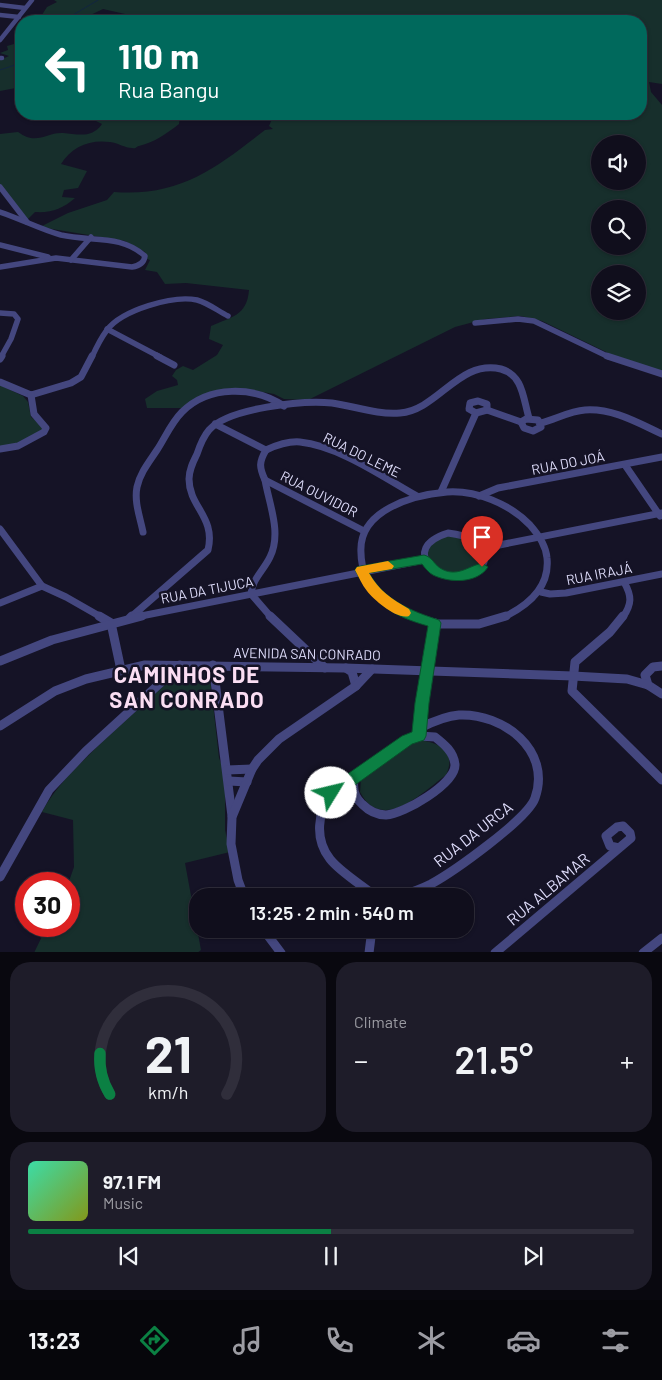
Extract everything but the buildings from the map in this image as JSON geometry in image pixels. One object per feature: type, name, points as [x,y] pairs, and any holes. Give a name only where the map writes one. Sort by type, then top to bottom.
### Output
[{"type":"street","points":[[20,15],[32,0]]},
{"type":"street","points":[[0,5],[25,8]]},
{"type":"street","points":[[0,15],[15,17]]},
{"type":"street","points":[[0,40],[15,22]]},
{"type":"street","points":[[0,187],[28,224]]},
{"type":"street","points":[[0,212],[28,224],[68,236],[117,241],[142,253],[144,261],[138,266],[132,267],[56,258],[0,245]]},
{"type":"street","points":[[10,216],[20,212]]},
{"type":"street","points":[[71,260],[91,237]]},
{"type":"street","points":[[0,267],[56,258]]},
{"type":"street","points":[[0,382],[31,395],[71,383],[81,377],[107,328],[145,306],[177,299],[198,300],[228,316]]},
{"type":"street","points":[[0,313],[14,314],[18,319],[11,339],[0,359]]},
{"type":"street","points":[[475,323],[518,318],[534,321],[611,358],[662,374]]},
{"type":"street","points":[[107,328],[174,365]]},
{"type":"street","points":[[130,618],[208,550],[212,540],[211,529],[194,497],[189,481],[190,474],[203,437],[215,424],[234,414],[284,406],[329,403],[381,412],[408,412],[427,403],[468,371],[480,368],[493,368],[513,374],[518,379],[529,418]]},
{"type":"street","points":[[143,532],[136,495],[137,485],[142,473],[176,420],[189,406],[212,396],[237,391],[268,395],[284,406]]},
{"type":"street","points":[[0,449],[18,446],[44,432],[46,428],[32,412],[31,395]]},
{"type":"street","points":[[487,410],[488,406],[484,403],[472,402],[468,405],[469,409],[476,413],[487,410],[521,422],[524,428],[530,431],[539,429],[541,423]]},
{"type":"street","points":[[521,422],[529,418],[541,423],[585,410],[609,411],[662,434]]},
{"type":"street","points":[[441,492],[476,413]]},
{"type":"street","points":[[215,424],[266,450]]},
{"type":"street","name":"RUA DO LEME","points":[[266,450],[288,442],[309,444],[332,452],[417,496]]},
{"type":"street","name":"RUA OUVIDOR","points":[[266,450],[260,461],[264,480],[364,531]]},
{"type":"street","name":"RUA DO JOÁ","points":[[479,496],[498,488],[662,457]]},
{"type":"street","points":[[484,548],[661,515],[626,464]]},
{"type":"street","points":[[264,480],[273,528],[274,546],[266,565],[253,584],[251,594],[269,615],[299,641],[325,668]]},
{"type":"street","points":[[267,494],[280,489]]},
{"type":"street","points":[[441,492],[479,496],[507,506],[521,516],[532,525],[540,537],[548,559],[548,572],[541,592],[525,607],[500,619],[472,625],[435,623],[412,617],[382,599],[370,587],[361,570],[358,552],[364,531],[373,519],[396,502],[417,496],[441,492]]},
{"type":"street","points":[[0,529],[42,586],[111,622],[121,670]]},
{"type":"street","points":[[448,533],[468,536],[476,540],[484,548],[485,560],[482,567],[466,576],[446,575],[436,572],[424,560],[423,552],[425,545],[438,535],[448,533]]},
{"type":"street","name":"RUA DA TIJUCA","points":[[0,661],[40,644],[111,622],[361,570],[424,560]]},
{"type":"street","name":"RUA IRAJÁ","points":[[541,592],[566,594],[662,574]]},
{"type":"street","points":[[624,582],[632,597],[630,609],[575,662],[572,691],[662,780]]},
{"type":"street","points":[[0,603],[42,586]]},
{"type":"street","points":[[155,597],[158,603],[169,610]]},
{"type":"street","points":[[355,775],[353,788],[357,798],[373,812],[383,816],[393,815],[404,809],[451,777],[455,767],[453,757],[435,737],[419,732],[435,623]]},
{"type":"street","points":[[0,877],[49,790],[86,751],[180,664]]},
{"type":"street","name":"AVENIDA SAN CONRADO","points":[[0,726],[24,708],[55,691],[86,679],[145,665],[180,664],[427,670],[627,679],[648,686],[662,694]]},
{"type":"street","points":[[213,665],[232,817],[232,844],[241,888]]},
{"type":"street","name":"AVENIDA SAN CONRADO","points":[[627,679],[645,675],[652,667],[662,666]]},
{"type":"street","points":[[345,668],[352,672],[356,686]]},
{"type":"street","points":[[232,817],[252,769],[258,760],[279,738],[356,686],[372,669]]},
{"type":"street","points":[[645,675],[648,686]]},
{"type":"street","name":"RUA DA URCA","points":[[365,888],[330,859],[325,851],[319,833],[320,813],[324,801],[331,793],[355,775],[441,718],[462,715],[492,720],[516,733],[528,745],[537,760],[540,774],[536,797],[530,808],[518,820],[433,884],[422,888]]},
{"type":"street","points":[[227,770],[252,769]]},
{"type":"street","points":[[228,781],[247,782]]},
{"type":"street","name":"RUA ALBAMAR","points":[[495,952],[619,848]]},
{"type":"street","points":[[270,938],[281,952]]},
{"type":"street","points":[[370,952],[371,938]]},
{"type":"street","points":[[643,952],[662,938]]},
{"type":"green space","points":[[54,0],[662,0],[662,84],[649,82],[651,92],[662,105],[662,373],[633,365],[542,321],[521,316],[485,319],[455,327],[308,400],[284,399],[274,394],[251,390],[224,389],[182,408],[147,408],[145,399],[157,391],[178,385],[177,380],[172,376],[176,370],[183,366],[193,370],[217,355],[223,345],[209,339],[211,326],[237,314],[248,299],[249,290],[186,283],[165,284],[157,272],[145,270],[150,260],[147,259],[145,252],[125,241],[40,227],[68,213],[107,200],[114,192],[159,190],[178,185],[196,177],[213,168],[265,130],[273,129],[269,126],[272,120],[647,120],[647,15],[130,15],[103,9],[90,15],[42,15],[47,7],[57,2]]},
{"type":"green space","points":[[15,44],[15,88],[0,91],[0,60],[9,56],[0,53],[8,50],[7,46]]},
{"type":"green space","points":[[94,120],[180,120],[179,124],[170,131],[155,140],[135,148],[103,141],[88,143],[76,149],[61,164],[87,171],[78,188],[64,190],[62,197],[75,198],[56,210],[35,212],[27,220],[0,186],[0,134],[18,132],[31,138],[57,133],[79,135],[94,132],[102,124]]},
{"type":"green space","points":[[0,385],[23,396],[28,402],[31,417],[42,426],[43,431],[15,446],[0,447]]},
{"type":"green space","points":[[447,534],[479,545],[483,561],[470,572],[456,574],[443,571],[429,561],[427,546]]},
{"type":"green space","points":[[189,667],[197,667],[210,678],[219,758],[225,773],[225,830],[230,852],[185,863],[190,888],[189,938],[199,938],[201,950],[198,952],[34,952],[42,937],[80,937],[80,872],[72,872],[74,867],[73,820],[42,812],[60,786],[97,747],[180,671]]},
{"type":"green space","points":[[415,739],[430,742],[443,748],[449,759],[446,775],[403,806],[391,810],[379,809],[369,804],[360,792],[361,778],[365,771]]},
{"type":"waterway","points":[[73,15],[98,0]]},
{"type":"waterway","points":[[0,70],[15,65]]},
{"type":"slow traffic","points":[[388,566],[361,570],[370,587],[382,599],[404,613]]},
{"type":"district","name":"CAMINHOS DE SAN CONRADO","points":[[187,688]]},
{"type":"route","points":[[331,793],[376,760],[407,740],[419,736],[422,703],[435,623],[412,617],[382,599],[370,587],[361,570],[424,560],[436,572],[456,577],[466,576],[482,567]]}]
